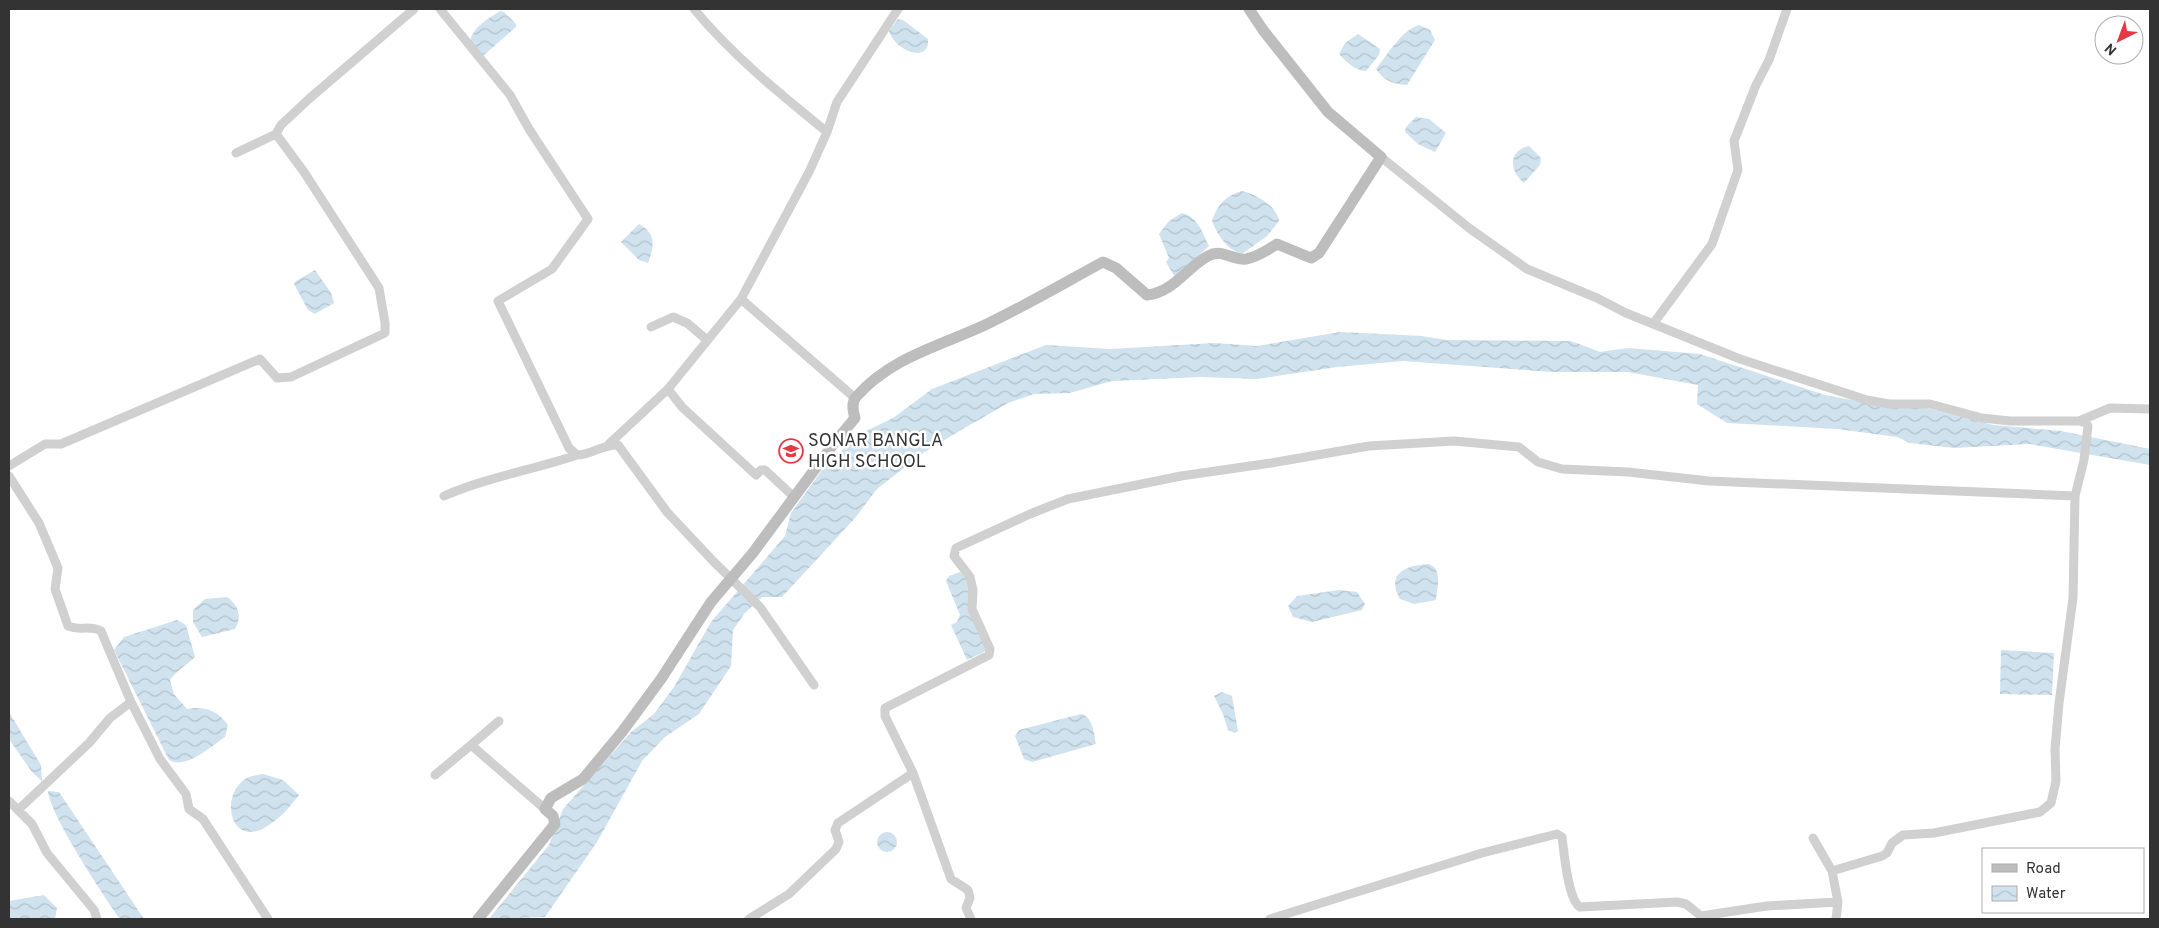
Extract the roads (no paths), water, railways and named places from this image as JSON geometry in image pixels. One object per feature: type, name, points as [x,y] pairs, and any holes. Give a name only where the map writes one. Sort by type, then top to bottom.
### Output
[{"type":"street","points":[[236,154],[276,134],[281,125],[310,98],[414,9]]},
{"type":"street","points":[[440,9],[510,95],[529,129],[588,219],[552,269],[498,301],[569,448],[577,455]]},
{"type":"street","points":[[694,9],[743,60],[827,132]]},
{"type":"street","points":[[444,496],[469,485],[537,468],[577,455],[584,455],[609,444],[668,389],[741,299],[809,172],[827,132],[837,102],[898,9]]},
{"type":"street","points":[[1249,9],[1263,30],[1328,112],[1469,228],[1527,269],[1653,324],[1740,359],[1867,400],[1889,404],[1930,404],[1982,418],[2010,421],[2079,421],[2086,423],[2088,426],[2084,460],[2076,496],[2073,598],[2059,703],[2056,781],[2051,804],[2034,815],[2025,814],[1934,832],[1903,835],[1892,843],[1887,853],[1882,856],[1832,871]]},
{"type":"street","points":[[1653,324],[1712,244],[1738,170],[1734,140],[1756,85],[1769,60],[1787,9]]},
{"type":"street","points":[[9,466],[45,444],[61,444],[260,359],[276,378],[290,377],[384,333],[385,323],[379,288],[304,172],[276,134]]},
{"type":"street","points":[[546,809],[551,798],[583,779],[622,732],[661,679],[711,602],[734,581],[794,497],[855,418],[852,406],[855,398],[894,365],[915,353],[986,324],[1103,262],[1116,268],[1147,295],[1158,294],[1172,286],[1209,255],[1226,253],[1244,260],[1261,254],[1277,244],[1311,258],[1319,253],[1381,157]]},
{"type":"street","points":[[741,299],[855,398]]},
{"type":"street","points":[[651,327],[673,318],[687,323],[707,340]]},
{"type":"street","points":[[668,389],[682,407],[756,475],[760,470],[765,470],[794,497]]},
{"type":"street","points":[[2079,421],[2110,408],[2150,410]]},
{"type":"street","points":[[971,919],[966,908],[970,898],[968,890],[951,879],[913,773],[886,716],[885,708],[989,655],[990,649],[972,609],[973,590],[970,577],[954,556],[956,548],[1068,499],[1181,476],[1271,464],[1369,446],[1454,441],[1519,447],[1538,462],[1562,469],[1628,472],[1709,481],[2076,496]]},
{"type":"street","points":[[609,444],[618,444],[667,512],[760,606],[814,685]]},
{"type":"street","points":[[9,476],[39,523],[58,568],[55,589],[66,622],[73,629],[95,628],[101,631],[131,702],[160,759],[186,794],[189,809],[203,819],[268,919]]},
{"type":"street","points":[[18,810],[89,743],[110,718],[131,702]]},
{"type":"street","points":[[435,775],[499,721]]},
{"type":"street","points":[[471,745],[546,809],[553,816],[556,824],[478,919]]},
{"type":"street","points":[[749,919],[790,894],[836,849],[839,842],[835,830],[838,823],[913,773]]},
{"type":"street","points":[[9,801],[32,824],[57,866],[94,910],[97,919]]},
{"type":"street","points":[[1270,919],[1482,853],[1557,834],[1562,837],[1565,863],[1574,901],[1580,907],[1677,902],[1686,904],[1701,916],[1768,906],[1838,902]]},
{"type":"street","points":[[1813,838],[1832,871],[1838,902],[1836,919]]},
{"type":"water","points":[[500,11],[504,12],[516,24],[516,27],[484,55],[477,54],[470,41],[472,36],[482,23]]},
{"type":"water","points":[[898,19],[903,20],[928,39],[927,47],[923,51],[918,53],[911,52],[897,44],[892,38],[889,31]]},
{"type":"water","points":[[1419,25],[1430,30],[1435,40],[1407,85],[1393,83],[1376,69],[1406,32]]},
{"type":"water","points":[[1358,34],[1380,49],[1379,55],[1366,71],[1355,67],[1339,54],[1345,43]]},
{"type":"water","points":[[1416,117],[1429,119],[1446,133],[1435,152],[1418,144],[1405,132],[1406,127]]},
{"type":"water","points":[[1529,146],[1541,158],[1540,165],[1524,183],[1516,173],[1513,162],[1517,152]]},
{"type":"water","points":[[1242,191],[1254,195],[1270,206],[1279,221],[1267,236],[1242,254],[1232,249],[1223,241],[1212,221],[1217,210],[1227,198]]},
{"type":"water","points":[[1182,213],[1196,222],[1209,246],[1175,277],[1166,262],[1169,258],[1159,234],[1169,221]]},
{"type":"water","points":[[639,224],[651,236],[653,246],[648,263],[639,260],[621,242]]},
{"type":"water","points":[[315,270],[331,293],[334,303],[315,314],[308,310],[294,284]]},
{"type":"water","points":[[1340,332],[1422,336],[1446,340],[1571,341],[1600,352],[1628,348],[1700,354],[1825,395],[1895,408],[1927,408],[1993,425],[2061,431],[2150,449],[2150,465],[2029,444],[1954,448],[1910,443],[1897,437],[1838,429],[1727,423],[1697,404],[1698,385],[1628,372],[1552,372],[1403,361],[1337,367],[1257,379],[1201,377],[1112,381],[1070,393],[1034,394],[1008,403],[923,453],[877,489],[855,518],[782,597],[762,597],[744,614],[733,630],[731,666],[699,714],[665,737],[642,761],[597,842],[545,917],[489,919],[549,845],[563,809],[631,732],[654,714],[674,687],[711,622],[785,536],[791,513],[825,466],[858,435],[893,418],[932,389],[1046,345],[1110,349],[1214,343],[1257,346]]},
{"type":"water","points":[[1429,564],[1433,566],[1438,574],[1436,600],[1414,604],[1400,599],[1395,583],[1401,572],[1413,566]]},
{"type":"water","points":[[960,572],[966,577],[986,648],[986,651],[967,660],[951,625],[957,622],[960,615],[946,581],[949,576]]},
{"type":"water","points":[[1339,590],[1357,592],[1365,604],[1362,610],[1312,622],[1293,617],[1288,606],[1297,596]]},
{"type":"water","points":[[227,597],[237,607],[239,616],[235,629],[202,637],[193,622],[193,610],[205,599]]},
{"type":"water","points":[[177,620],[186,625],[195,657],[170,680],[174,694],[187,709],[199,708],[210,710],[228,725],[225,737],[198,756],[183,762],[169,760],[114,650],[124,637]]},
{"type":"water","points":[[2001,650],[2054,653],[2052,695],[2000,694]]},
{"type":"water","points":[[1222,692],[1232,696],[1238,731],[1235,733],[1228,730],[1214,696]]},
{"type":"water","points":[[9,712],[41,765],[42,781],[32,772],[9,739]]},
{"type":"water","points":[[1081,714],[1088,718],[1094,730],[1096,744],[1032,762],[1024,759],[1015,736],[1019,730]]},
{"type":"water","points":[[263,774],[283,780],[299,795],[273,823],[251,832],[242,830],[232,816],[233,796],[237,787],[245,779]]},
{"type":"water","points":[[48,791],[59,792],[144,919],[120,919],[90,875],[67,835],[57,817]]},
{"type":"water","points":[[887,832],[894,835],[897,842],[894,849],[887,852],[880,849],[877,842],[880,835]]},
{"type":"water","points":[[44,895],[57,908],[55,919],[9,919],[9,901]]},
{"type":"place","name":"SONAR BANGLA HIGH SCHOOL","points":[[791,451]]}]
